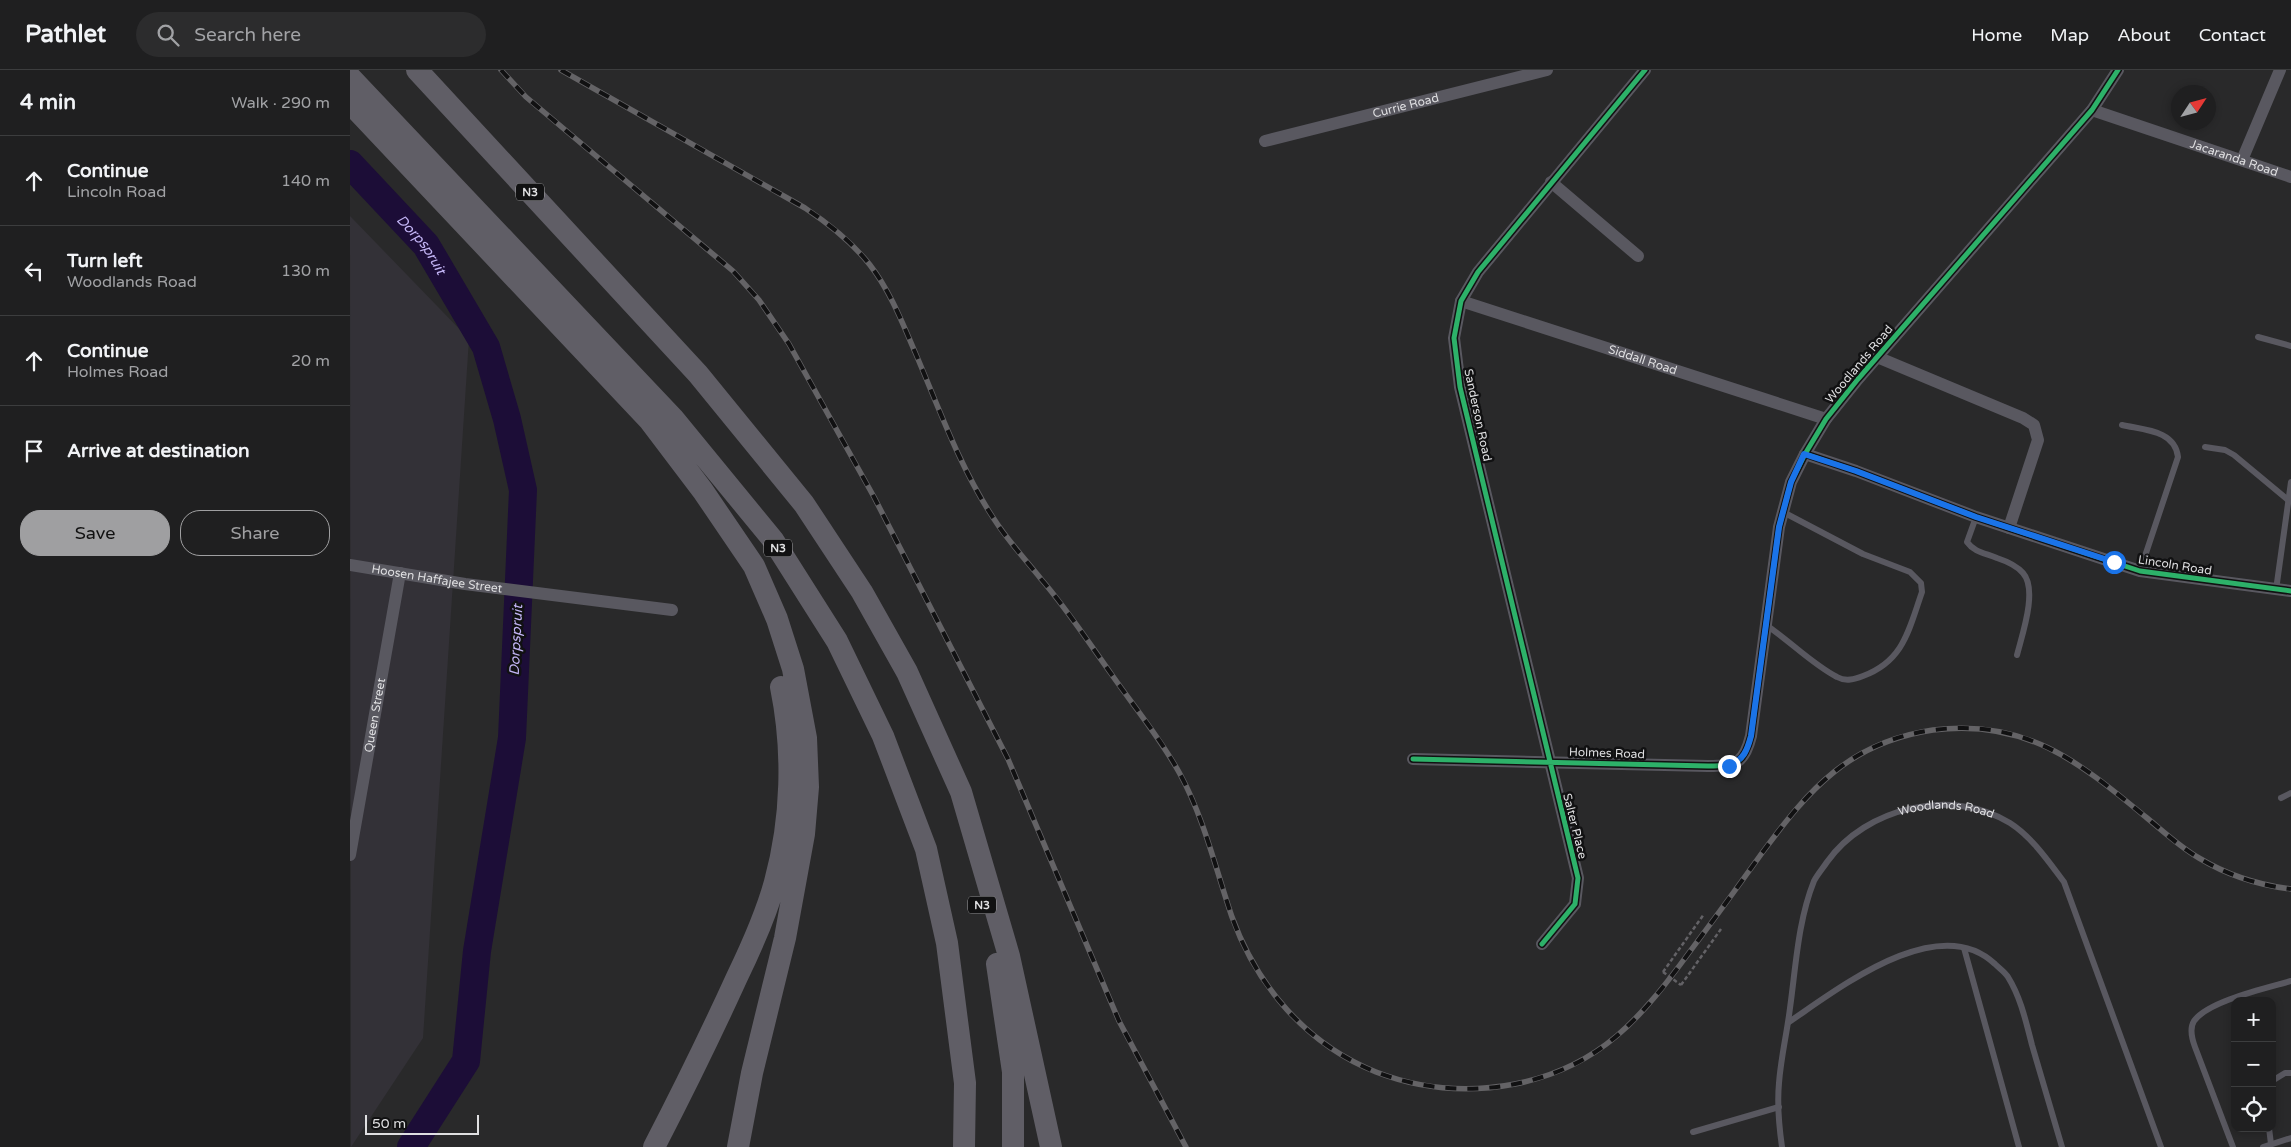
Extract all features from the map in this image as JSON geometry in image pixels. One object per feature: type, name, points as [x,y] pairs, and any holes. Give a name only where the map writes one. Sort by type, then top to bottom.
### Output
[{"type":"highway","name":"N3","points":[[416,70],[698,374],[804,504],[862,592],[907,672],[954,795],[997,965],[1013,1072],[1013,1147]]},
{"type":"highway","name":"N3","points":[[350,77],[673,418],[773,540],[837,641],[883,736],[926,849],[947,943],[965,1083],[964,1147]]},
{"type":"highway","points":[[350,103],[650,421],[754,566],[777,619],[793,669],[806,738],[808,787],[804,834],[785,938],[752,1073],[738,1147]]},
{"type":"highway","points":[[654,1147],[716,1025],[763,921],[776,881],[787,822],[790,750],[782,688],[764,625],[742,572],[702,491]]},
{"type":"highway","points":[[907,672],[961,792],[1009,956],[1051,1147]]},
{"type":"street","name":"Currie Road","points":[[1264,141],[1547,70]]},
{"type":"street","name":"Sanderson Road","points":[[1549,761],[1460,387],[1454,338],[1461,301],[1478,272],[1644,70]]},
{"type":"street","name":"Woodlands Road","points":[[1751,736],[1779,527],[1791,482],[1804,454],[1826,419],[1877,357],[2092,110],[2118,70]]},
{"type":"street","points":[[2242,160],[2280,70]]},
{"type":"street","name":"Jacaranda Road","points":[[2092,110],[2291,177]]},
{"type":"street","points":[[1551,182],[1638,256]]},
{"type":"street","name":"Siddall Road","points":[[1461,301],[1826,419]]},
{"type":"street","points":[[1877,357],[2023,418],[2034,426],[2038,440],[2009,528]]},
{"type":"street","name":"Lincoln Road","points":[[1804,454],[1856,471],[1976,517],[2140,571],[2291,591]]},
{"type":"street","name":"Hoosen Haffajee Street","points":[[350,565],[465,584],[672,610]]},
{"type":"street","name":"Queen Street","points":[[350,855],[400,573]]},
{"type":"street","name":"Holmes Road","points":[[1413,759],[1729,766],[1738,762],[1747,753],[1751,736]]},
{"type":"street","name":"Salter Place","points":[[1542,944],[1574,904],[1578,878],[1549,761]]},
{"type":"lane","points":[[2258,337],[2291,346]]},
{"type":"lane","points":[[2122,425],[2163,435],[2172,439],[2177,447],[2178,457],[2140,571]]},
{"type":"lane","points":[[2205,447],[2225,450],[2234,455],[2288,500]]},
{"type":"lane","points":[[2276,590],[2291,482]]},
{"type":"lane","points":[[1766,625],[1789,640],[1823,669],[1840,679],[1854,680],[1874,672],[1889,663],[1898,653],[1922,592],[1922,583],[1910,572],[1863,554],[1783,512]]},
{"type":"lane","points":[[1976,517],[1967,542],[1972,549],[2016,566],[2029,583],[2031,595],[2017,656]]},
{"type":"lane","points":[[2281,798],[2291,793]]},
{"type":"lane","name":"Woodlands Road","points":[[1782,1147],[1779,1083],[1804,910],[1815,879],[1837,849],[1865,828],[1901,811],[1928,805],[1952,805],[1990,813],[2012,824],[2041,852],[2064,882],[2161,1147]]},
{"type":"lane","points":[[1789,1022],[1862,974],[1889,960],[1917,950],[1938,947],[1964,948],[1984,954],[2007,976],[2019,1000],[2062,1147]]},
{"type":"lane","points":[[1964,948],[2019,1147]]},
{"type":"lane","points":[[2232,1147],[2195,1047],[2191,1032],[2193,1022],[2204,1010],[2238,996],[2291,981]]},
{"type":"lane","points":[[2276,1079],[2285,1073],[2291,1073]]},
{"type":"lane","points":[[1693,1132],[1779,1107]]},
{"type":"lane","points":[[2270,1132],[2271,1144]]},
{"type":"lane","points":[[2263,1147],[2291,1138]]},
{"type":"path","points":[[1704,914],[1663,972],[1681,985],[1721,930]]},
{"type":"shaded area","points":[[350,216],[469,339],[423,1038],[351,1147]]},
{"type":"waterway","name":"Dorpspruit","points":[[350,164],[426,245],[486,347],[507,419],[523,490],[512,738],[477,951],[466,1061],[411,1147]]},
{"type":"railway","points":[[501,70],[526,97],[733,271],[759,300],[789,344],[874,497],[1008,759],[1119,1021],[1186,1147]]},
{"type":"railway","points":[[561,70],[805,208],[840,234],[870,265],[884,285],[895,307],[960,459],[994,519],[1078,626],[1173,761],[1196,808],[1232,917],[1242,942],[1255,966],[1270,989],[1306,1029],[1327,1046],[1376,1072],[1427,1086],[1462,1089],[1497,1087],[1545,1076],[1572,1065],[1596,1052],[1617,1036],[1655,997],[1779,830],[1815,789],[1855,757],[1878,745],[1904,736],[1933,730],[1966,728],[1997,731],[2024,738],[2050,749],[2099,779],[2199,858],[2243,878],[2291,889]]},
{"type":"cycle path","points":[[1542,944],[1575,904],[1578,878],[1460,387],[1454,338],[1461,301],[1478,272],[1645,70]]},
{"type":"cycle path","points":[[1413,759],[1708,766],[1732,764],[1742,758],[1751,736],[1779,527],[1791,482],[1805,454],[1826,419],[1858,379],[2092,110],[2118,70]]},
{"type":"cycle path","points":[[1805,454],[1856,471],[1976,517],[2140,571],[2291,591]]},
{"type":"route","points":[[1729,766],[1738,762],[1747,753],[1751,736],[1779,527],[1791,482],[1804,454],[1856,471],[1976,517],[2114,562]]}]
